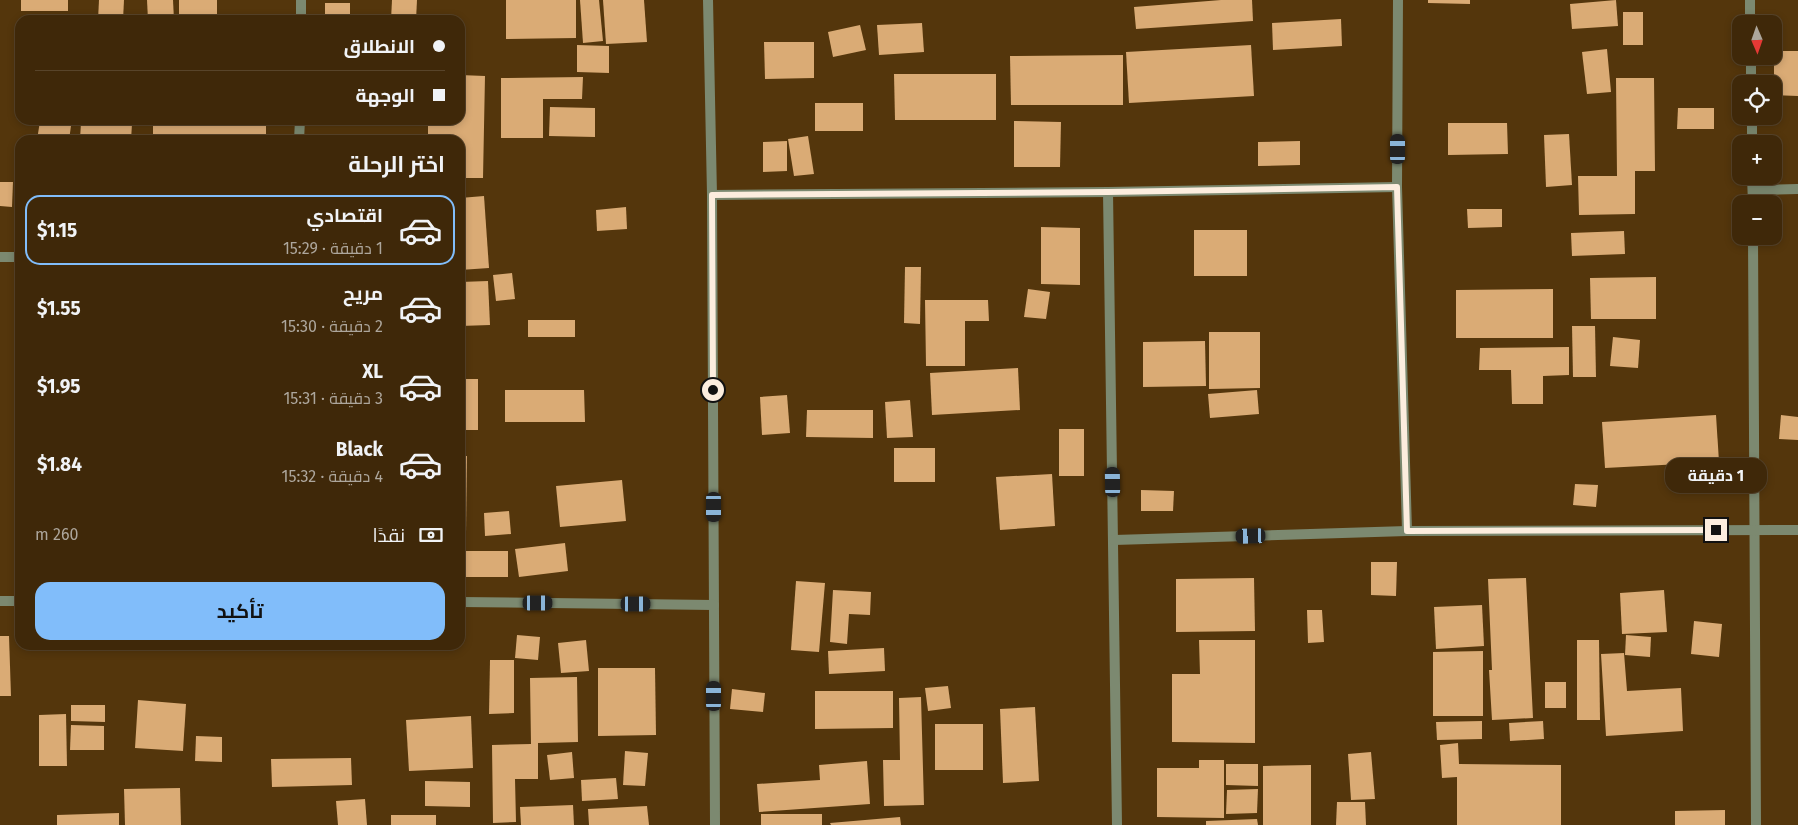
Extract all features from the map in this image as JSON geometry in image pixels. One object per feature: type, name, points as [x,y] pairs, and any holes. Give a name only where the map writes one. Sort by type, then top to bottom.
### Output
[{"type":"street","points":[[301,0],[301,15]]},
{"type":"street","points":[[708,0],[712,195],[715,825]]},
{"type":"street","points":[[1398,0],[1397,187],[1407,531]]},
{"type":"street","points":[[1750,0],[1750,15]]},
{"type":"street","points":[[1752,185],[1752,195]]},
{"type":"street","points":[[712,195],[1108,192],[1397,187]]},
{"type":"street","points":[[1752,190],[1798,190]]},
{"type":"street","points":[[1108,192],[1117,825]]},
{"type":"street","points":[[1753,245],[1756,825]]},
{"type":"street","points":[[0,256],[15,257]]},
{"type":"street","points":[[1114,540],[1407,531],[1798,530]]},
{"type":"street","points":[[0,601],[15,601]]},
{"type":"street","points":[[465,602],[714,605]]},
{"type":"building","points":[[21,0],[68,0],[68,11],[21,11]]},
{"type":"building","points":[[99,0],[124,0],[123,15],[98,15]]},
{"type":"building","points":[[147,0],[173,0],[174,15],[148,15]]},
{"type":"building","points":[[179,0],[217,0],[217,15],[179,15]]},
{"type":"building","points":[[392,0],[417,0],[416,15],[391,15]]},
{"type":"building","points":[[506,0],[576,0],[576,38],[506,39]]},
{"type":"building","points":[[580,0],[599,0],[603,41],[583,43]]},
{"type":"building","points":[[603,0],[644,0],[647,42],[606,44]]},
{"type":"building","points":[[1221,0],[1252,0],[1253,21],[1136,29],[1134,7]]},
{"type":"building","points":[[1428,0],[1470,0],[1470,4],[1428,3]]},
{"type":"building","points":[[1616,0],[1618,26],[1572,29],[1570,4]]},
{"type":"building","points":[[325,3],[350,3],[350,15],[325,15]]},
{"type":"building","points":[[1623,12],[1643,12],[1643,45],[1623,45]]},
{"type":"building","points":[[1341,19],[1342,46],[1273,50],[1272,23]]},
{"type":"building","points":[[922,23],[924,52],[879,55],[877,25]]},
{"type":"building","points":[[860,25],[866,50],[833,57],[828,32]]},
{"type":"building","points":[[764,42],[814,42],[814,78],[765,79]]},
{"type":"building","points":[[577,45],[609,46],[609,73],[577,72]]},
{"type":"building","points":[[1251,45],[1254,96],[1129,103],[1126,52]]},
{"type":"building","points":[[1607,49],[1611,92],[1587,94],[1582,52]]},
{"type":"building","points":[[1782,51],[1798,51],[1798,96],[1782,95],[1782,75],[1774,75],[1774,65],[1782,65]]},
{"type":"building","points":[[1123,55],[1123,105],[1011,105],[1010,56]]},
{"type":"building","points":[[894,74],[996,74],[996,120],[895,120]]},
{"type":"building","points":[[465,75],[485,76],[483,178],[465,178],[465,135],[428,135],[428,125],[465,125]]},
{"type":"building","points":[[583,77],[582,99],[543,99],[543,138],[501,138],[501,78]]},
{"type":"building","points":[[1616,78],[1654,78],[1655,171],[1635,171],[1635,214],[1579,215],[1578,176],[1617,176]]},
{"type":"building","points":[[815,103],[863,103],[863,131],[815,131]]},
{"type":"building","points":[[550,107],[595,108],[595,137],[549,136]]},
{"type":"building","points":[[1678,108],[1714,108],[1714,129],[1677,129]]},
{"type":"building","points":[[1014,121],[1061,122],[1060,167],[1014,167]]},
{"type":"building","points":[[1448,123],[1507,123],[1508,154],[1448,155]]},
{"type":"building","points":[[39,125],[71,126],[70,135],[38,135]]},
{"type":"building","points":[[81,125],[132,125],[131,135],[80,135]]},
{"type":"building","points":[[153,125],[266,125],[266,135],[153,135]]},
{"type":"building","points":[[1569,134],[1572,185],[1546,187],[1544,135]]},
{"type":"building","points":[[808,136],[814,174],[794,176],[788,139]]},
{"type":"building","points":[[787,141],[787,171],[763,172],[763,142]]},
{"type":"building","points":[[1300,141],[1300,165],[1258,166],[1258,142]]},
{"type":"building","points":[[0,182],[13,182],[12,207],[0,206]]},
{"type":"building","points":[[484,196],[489,268],[465,270],[465,198]]},
{"type":"building","points":[[626,207],[627,229],[597,231],[596,210]]},
{"type":"building","points":[[1467,209],[1502,209],[1502,227],[1468,228]]},
{"type":"building","points":[[1041,227],[1080,228],[1080,285],[1041,284]]},
{"type":"building","points":[[1194,230],[1247,230],[1247,276],[1194,276]]},
{"type":"building","points":[[1624,231],[1625,254],[1572,256],[1571,233]]},
{"type":"building","points":[[905,267],[921,267],[920,324],[904,323]]},
{"type":"building","points":[[512,273],[515,299],[496,301],[493,275]]},
{"type":"building","points":[[1656,277],[1656,319],[1591,319],[1590,278]]},
{"type":"building","points":[[488,281],[490,325],[465,326],[465,282]]},
{"type":"building","points":[[1028,289],[1050,292],[1046,319],[1024,317]]},
{"type":"building","points":[[1553,289],[1553,338],[1456,338],[1456,290]]},
{"type":"building","points":[[925,300],[988,300],[989,321],[965,321],[965,366],[926,366]]},
{"type":"building","points":[[528,320],[575,320],[575,337],[528,337]]},
{"type":"building","points":[[1572,326],[1595,326],[1596,377],[1573,377]]},
{"type":"building","points":[[1209,332],[1260,332],[1260,388],[1209,389]]},
{"type":"building","points":[[1613,337],[1640,340],[1638,368],[1610,366]]},
{"type":"building","points":[[1205,341],[1206,386],[1143,387],[1143,342]]},
{"type":"building","points":[[1569,347],[1569,375],[1543,376],[1543,404],[1512,404],[1511,370],[1479,370],[1480,348]]},
{"type":"building","points":[[1018,368],[1020,410],[932,415],[930,373]]},
{"type":"building","points":[[465,379],[478,379],[478,430],[465,430]]},
{"type":"building","points":[[505,390],[584,390],[585,422],[505,422]]},
{"type":"building","points":[[1257,390],[1259,414],[1210,418],[1208,394]]},
{"type":"building","points":[[787,395],[790,433],[762,435],[760,397]]},
{"type":"building","points":[[910,400],[913,437],[887,438],[885,402]]},
{"type":"building","points":[[807,410],[873,410],[873,438],[806,437]]},
{"type":"building","points":[[1716,415],[1719,462],[1605,468],[1602,422]]},
{"type":"building","points":[[1781,415],[1798,417],[1798,440],[1779,439]]},
{"type":"building","points":[[1059,429],[1084,429],[1084,476],[1059,476]]},
{"type":"building","points":[[894,448],[935,448],[935,482],[894,482]]},
{"type":"building","points":[[465,456],[467,456],[466,534]]},
{"type":"building","points":[[1052,474],[1055,526],[1000,530],[996,477]]},
{"type":"building","points":[[622,480],[626,521],[560,527],[556,486]]},
{"type":"building","points":[[1575,484],[1598,485],[1596,507],[1573,505]]},
{"type":"building","points":[[1141,490],[1174,491],[1173,511],[1141,511]]},
{"type":"building","points":[[509,511],[511,534],[485,536],[484,513]]},
{"type":"building","points":[[565,543],[568,571],[519,577],[515,549]]},
{"type":"building","points":[[465,551],[508,551],[508,577],[465,577]]},
{"type":"building","points":[[1371,562],[1397,562],[1396,596],[1371,595]]},
{"type":"building","points":[[1254,578],[1255,631],[1176,632],[1176,579]]},
{"type":"building","points":[[1526,578],[1533,718],[1492,720],[1489,670],[1492,670],[1488,579]]},
{"type":"building","points":[[796,581],[825,583],[819,652],[791,650]]},
{"type":"building","points":[[833,590],[871,592],[870,615],[849,614],[847,644],[830,642]]},
{"type":"building","points":[[1664,590],[1667,632],[1622,634],[1620,593]]},
{"type":"building","points":[[1482,605],[1484,646],[1436,649],[1434,607]]},
{"type":"building","points":[[1307,610],[1322,610],[1324,642],[1308,643]]},
{"type":"building","points":[[1694,621],[1722,624],[1719,657],[1691,654]]},
{"type":"building","points":[[517,635],[540,637],[538,660],[515,658]]},
{"type":"building","points":[[1626,635],[1651,637],[1650,657],[1625,655]]},
{"type":"building","points":[[0,636],[9,636],[11,696],[0,696]]},
{"type":"building","points":[[586,640],[589,671],[561,673],[558,643]]},
{"type":"building","points":[[1199,640],[1255,640],[1255,743],[1172,742],[1172,674],[1200,674]]},
{"type":"building","points":[[1577,640],[1599,640],[1600,720],[1577,720]]},
{"type":"building","points":[[884,648],[885,671],[829,674],[828,651]]},
{"type":"building","points":[[1483,651],[1483,716],[1433,716],[1433,652]]},
{"type":"building","points":[[1624,653],[1627,691],[1681,688],[1683,731],[1606,736],[1601,654]]},
{"type":"building","points":[[490,660],[514,660],[514,713],[489,714]]},
{"type":"building","points":[[598,668],[655,668],[656,735],[598,736]]},
{"type":"building","points":[[577,677],[578,742],[538,743],[538,779],[515,779],[516,822],[493,823],[492,745],[531,744],[530,678]]},
{"type":"building","points":[[1545,682],[1566,682],[1566,708],[1545,708]]},
{"type":"building","points":[[948,686],[951,708],[928,711],[925,688]]},
{"type":"building","points":[[732,689],[765,693],[763,712],[730,709]]},
{"type":"building","points":[[815,691],[893,691],[893,728],[815,729]]},
{"type":"building","points":[[921,697],[924,805],[884,806],[883,760],[900,760],[899,698]]},
{"type":"building","points":[[138,700],[186,704],[183,751],[135,748]]},
{"type":"building","points":[[71,705],[105,705],[105,722],[71,721]]},
{"type":"building","points":[[1035,707],[1039,781],[1003,783],[1000,709]]},
{"type":"building","points":[[66,714],[67,766],[39,766],[39,715]]},
{"type":"building","points":[[471,716],[473,768],[409,771],[406,720]]},
{"type":"building","points":[[1482,721],[1482,739],[1437,740],[1436,722]]},
{"type":"building","points":[[1543,721],[1544,739],[1510,741],[1509,723]]},
{"type":"building","points":[[935,724],[983,724],[983,770],[935,770]]},
{"type":"building","points":[[71,725],[104,726],[104,750],[70,750]]},
{"type":"building","points":[[196,736],[222,737],[222,762],[195,761]]},
{"type":"building","points":[[1458,743],[1459,764],[1561,765],[1561,825],[1457,825],[1457,777],[1442,778],[1440,745]]},
{"type":"building","points":[[625,751],[648,753],[645,786],[623,785]]},
{"type":"building","points":[[572,752],[574,778],[550,780],[547,755]]},
{"type":"building","points":[[1371,752],[1375,799],[1351,800],[1348,754]]},
{"type":"building","points":[[351,758],[352,785],[272,787],[271,759]]},
{"type":"building","points":[[1199,760],[1224,760],[1224,818],[1157,817],[1157,768],[1199,768]]},
{"type":"building","points":[[867,761],[870,804],[759,812],[757,784],[820,780],[819,765]]},
{"type":"building","points":[[1226,764],[1258,764],[1258,786],[1226,785]]},
{"type":"building","points":[[1311,765],[1311,825],[1263,825],[1263,766]]},
{"type":"building","points":[[616,778],[618,799],[582,801],[581,780]]},
{"type":"building","points":[[425,781],[470,782],[470,807],[425,806]]},
{"type":"building","points":[[180,788],[181,825],[125,825],[124,789]]},
{"type":"building","points":[[1258,789],[1257,813],[1226,814],[1227,790]]},
{"type":"building","points":[[365,799],[367,825],[338,825],[336,801]]},
{"type":"building","points":[[1337,802],[1365,802],[1366,825],[1336,825]]},
{"type":"building","points":[[573,805],[574,825],[521,825],[520,807]]},
{"type":"building","points":[[647,806],[649,825],[589,825],[588,809]]},
{"type":"building","points":[[1725,810],[1725,825],[1675,825],[1675,811]]},
{"type":"building","points":[[119,813],[119,825],[57,825],[57,815]]},
{"type":"building","points":[[761,814],[822,814],[822,825],[761,825]]},
{"type":"building","points":[[391,815],[436,815],[436,825],[391,825]]},
{"type":"building","points":[[900,817],[901,825],[831,825],[830,823]]},
{"type":"building","points":[[1257,819],[1258,825],[1206,825],[1206,821]]},
{"type":"route","points":[[713,390],[712,195],[1108,192],[1397,187],[1407,531],[1716,530]]}]
